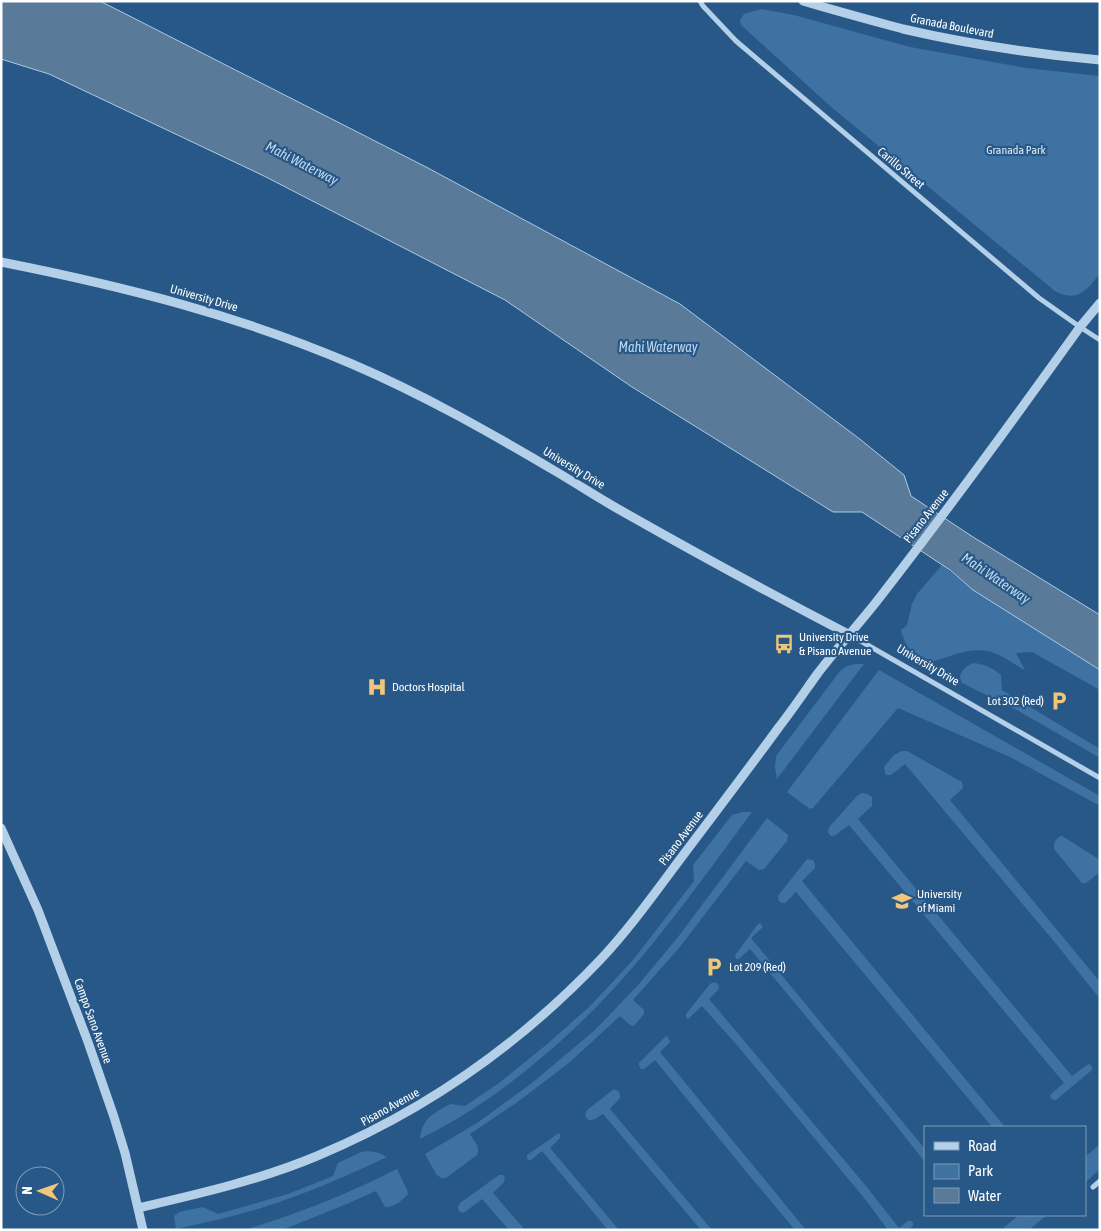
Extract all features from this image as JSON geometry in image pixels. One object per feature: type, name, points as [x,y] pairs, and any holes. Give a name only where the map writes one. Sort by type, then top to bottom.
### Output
[{"type":"street","name":"Carillo Street","points":[[700,1],[736,41],[1040,298],[1100,340]]},
{"type":"street","name":"Granada Boulevard","points":[[803,1],[904,29],[960,41],[1015,50],[1100,60]]},
{"type":"street","name":"University Drive","points":[[1,262],[110,286],[193,307],[246,323],[381,377],[454,414],[556,471],[626,514],[763,590],[850,635],[1100,778]]},
{"type":"street","name":"Pisano Avenue","points":[[138,1208],[264,1175],[332,1150],[364,1135],[422,1104],[464,1077],[511,1043],[573,988],[631,924],[820,671],[959,493],[1080,327],[1100,303]]},
{"type":"street","name":"Campo Sano Avenue","points":[[1,828],[38,910],[88,1042],[125,1153],[143,1230]]},
{"type":"street","points":[[1093,1187],[1100,1181]]},
{"type":"green space","name":"Granada Park","points":[[761,9],[794,15],[910,47],[1026,68],[1100,76],[1100,273],[1091,285],[1081,293],[1069,296],[1055,291],[830,106],[741,25],[740,20],[744,14]]},
{"type":"green space","points":[[942,565],[973,590],[1100,670],[1100,690],[1032,652],[1016,653],[1025,670],[997,654],[983,650],[964,652],[933,661],[922,660],[917,657],[908,646],[901,630],[907,625],[912,604],[917,594]]},
{"type":"green space","points":[[973,663],[988,666],[998,672],[1001,675],[1002,690],[1100,749],[1100,758],[1015,709],[962,683],[960,678],[962,671]]},
{"type":"green space","points":[[864,664],[777,779],[775,768],[776,756],[840,671],[847,666]]},
{"type":"green space","points":[[879,670],[1100,796],[1100,806],[1010,757],[898,708],[813,808],[810,809],[787,792]]},
{"type":"green space","points":[[907,751],[962,782],[963,788],[950,800],[1100,982],[1100,999],[905,764],[891,775],[886,775],[884,767],[894,755]]},
{"type":"green space","points":[[862,793],[872,797],[872,806],[858,819],[1072,1076],[1087,1065],[1090,1064],[1092,1067],[1092,1070],[1056,1100],[1050,1097],[1051,1094],[1064,1083],[849,825],[834,836],[829,834],[830,826],[857,796]]},
{"type":"green space","points":[[752,812],[669,923],[625,977],[601,1002],[550,1051],[520,1075],[475,1108],[420,1139],[423,1126],[434,1113],[450,1104],[465,1106],[499,1083],[589,1007],[633,960],[694,881],[693,865],[732,815]]},
{"type":"green space","points":[[767,818],[788,835],[787,841],[764,869],[759,870],[746,861],[679,948],[633,1000],[644,1010],[644,1014],[634,1026],[630,1025],[620,1016],[570,1062],[519,1101],[470,1134],[478,1147],[477,1155],[446,1178],[441,1178],[436,1174],[425,1154],[477,1123],[532,1083],[595,1030],[639,984],[678,937]]},
{"type":"green space","points":[[1062,836],[1100,860],[1100,872],[1086,883],[1082,883],[1054,849],[1055,841]]},
{"type":"green space","points":[[807,859],[813,860],[815,868],[802,881],[1004,1126],[991,1126],[796,892],[785,903],[779,901],[778,896]]},
{"type":"green space","points":[[760,923],[763,927],[751,938],[924,1148],[924,1161],[750,949],[739,959],[736,959],[736,954]]},
{"type":"green space","points":[[714,982],[718,984],[719,989],[709,999],[899,1228],[908,1221],[913,1223],[913,1226],[908,1230],[888,1230],[865,1199],[702,1006],[688,1019],[686,1017],[686,1014],[710,984]]},
{"type":"green space","points":[[666,1036],[670,1042],[660,1052],[806,1230],[795,1230],[655,1060],[644,1069],[641,1069],[639,1063]]},
{"type":"green space","points":[[614,1089],[619,1092],[620,1098],[610,1109],[712,1230],[701,1230],[603,1114],[593,1120],[587,1118],[585,1115],[587,1110]]},
{"type":"green space","points":[[559,1133],[560,1138],[550,1148],[619,1230],[608,1230],[542,1151],[531,1160],[528,1160],[527,1155]]},
{"type":"green space","points":[[1100,1144],[1100,1169],[1086,1182],[1086,1156]]},
{"type":"green space","points":[[368,1151],[387,1157],[275,1204],[238,1215],[176,1229],[174,1216],[179,1212],[203,1207],[218,1214],[288,1194],[333,1176],[338,1163],[361,1152]]},
{"type":"green space","points":[[397,1169],[408,1194],[394,1205],[385,1207],[376,1191],[282,1230],[244,1230],[322,1203]]},
{"type":"green space","points":[[499,1175],[503,1175],[505,1178],[504,1182],[493,1193],[525,1230],[509,1230],[482,1199],[465,1212],[459,1211],[460,1203]]},
{"type":"green space","points":[[1018,1216],[1046,1216],[1029,1230],[1001,1230]]},
{"type":"water","name":"Mahi Waterway","points":[[1,1],[100,1],[428,168],[680,304],[861,440],[904,475],[911,496],[973,537],[1100,615],[1100,670],[973,590],[950,570],[862,512],[833,512],[632,387],[505,300],[264,176],[49,74],[1,59]]},
{"type":"place","name":"University Drive & Pisano Avenue","points":[[784,644]]},
{"type":"place","name":"Doctors Hospital","points":[[377,687]]},
{"type":"place","name":"Lot 302 (Red)","points":[[1059,701]]},
{"type":"place","name":"University of Miami","points":[[902,901]]},
{"type":"place","name":"Lot 209 (Red)","points":[[714,967]]}]
